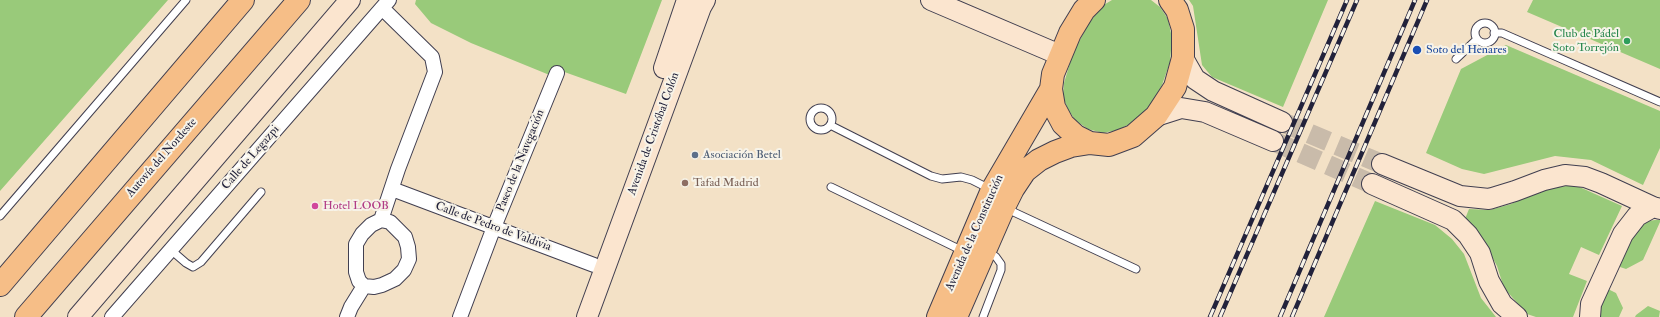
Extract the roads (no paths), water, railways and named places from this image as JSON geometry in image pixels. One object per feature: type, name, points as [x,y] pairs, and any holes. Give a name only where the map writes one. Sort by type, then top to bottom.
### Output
[{"type":"main road","points":[[0,285],[243,0]]},
{"type":"main road","name":"Autovía del Nordeste","points":[[26,317],[299,0]]},
{"type":"main road","points":[[1094,0],[1080,16],[1070,33],[1053,74],[1051,89],[1054,107],[1063,124],[1076,136],[1090,143],[1109,145],[1134,136],[1156,116],[1175,87],[1183,58],[1183,30],[1178,10],[1170,0]]},
{"type":"main road","name":"Avenida de la Constitución","points":[[938,317],[974,251],[1051,89]]},
{"type":"main road","name":"Avenida de la Constitución","points":[[998,199],[1013,189],[1025,171],[1039,160],[1066,148],[1090,143]]},
{"type":"main road","name":"Avenida de la Constitución","points":[[956,317],[974,251]]},
{"type":"street","points":[[78,317],[350,0]]},
{"type":"street","name":"Avenida de Cristóbal Colón","points":[[587,317],[599,267],[687,0]]},
{"type":"street","name":"Avenida de Cristóbal Colón","points":[[574,317],[599,267],[698,14],[705,0]]},
{"type":"street","points":[[931,0],[957,5],[1060,55]]},
{"type":"street","points":[[381,220],[435,72],[432,57],[386,4]]},
{"type":"street","name":"Calle de Legazpi","points":[[112,317],[386,4]]},
{"type":"street","points":[[1183,58],[1195,79],[1213,92],[1282,122]]},
{"type":"street","name":"Paseo de la Navegación","points":[[460,317],[494,227],[557,73]]},
{"type":"street","points":[[1156,116],[1182,108],[1205,112],[1273,141]]},
{"type":"street","points":[[1382,164],[1460,196],[1489,199],[1515,192],[1544,180],[1565,175],[1585,177],[1657,205]]},
{"type":"street","points":[[1372,184],[1452,220],[1468,236],[1480,253],[1489,281],[1502,304],[1517,317]]},
{"type":"street","name":"Calle de Pedro de Valdivia","points":[[392,189],[599,267]]},
{"type":"street","points":[[1590,317],[1591,304],[1623,234],[1637,216],[1657,205]]},
{"type":"street","points":[[381,220],[390,222],[405,237],[409,259],[404,270],[395,279],[374,287],[364,286],[359,281],[356,272],[356,244],[362,234],[371,225],[381,220]]},
{"type":"street","points":[[347,317],[351,307],[364,286]]},
{"type":"lane","points":[[0,216],[186,0]]},
{"type":"lane","points":[[1481,24],[1490,25],[1493,28],[1494,33],[1494,37],[1488,42],[1484,43],[1477,39],[1475,31],[1481,24]]},
{"type":"lane","points":[[1494,33],[1502,33],[1660,102]]},
{"type":"lane","points":[[1456,59],[1477,39]]},
{"type":"lane","points":[[830,125],[931,176],[942,179],[961,177],[972,180],[998,199],[1136,268]]},
{"type":"lane","points":[[831,186],[974,251],[996,257],[1000,264],[1001,270],[983,317]]},
{"type":"lane","points":[[171,250],[193,267],[201,262],[261,192]]},
{"type":"tunnel","points":[[1282,122],[1382,164]]},
{"type":"tunnel","points":[[1273,141],[1372,184]]},
{"type":"railway","points":[[1210,317],[1347,0]]},
{"type":"railway","points":[[1220,317],[1357,0]]},
{"type":"railway","points":[[1280,317],[1415,0]]},
{"type":"railway","points":[[1292,317],[1427,0]]},
{"type":"place","name":"Club de Pádel Soto Torrejón","points":[[1627,41]]},
{"type":"place","name":"Soto del Henares","points":[[1417,50]]},
{"type":"place","name":"Asociación Betel","points":[[695,155]]},
{"type":"place","name":"Tafad Madrid","points":[[685,183]]},
{"type":"place","name":"Hotel LOOB","points":[[315,206]]}]
